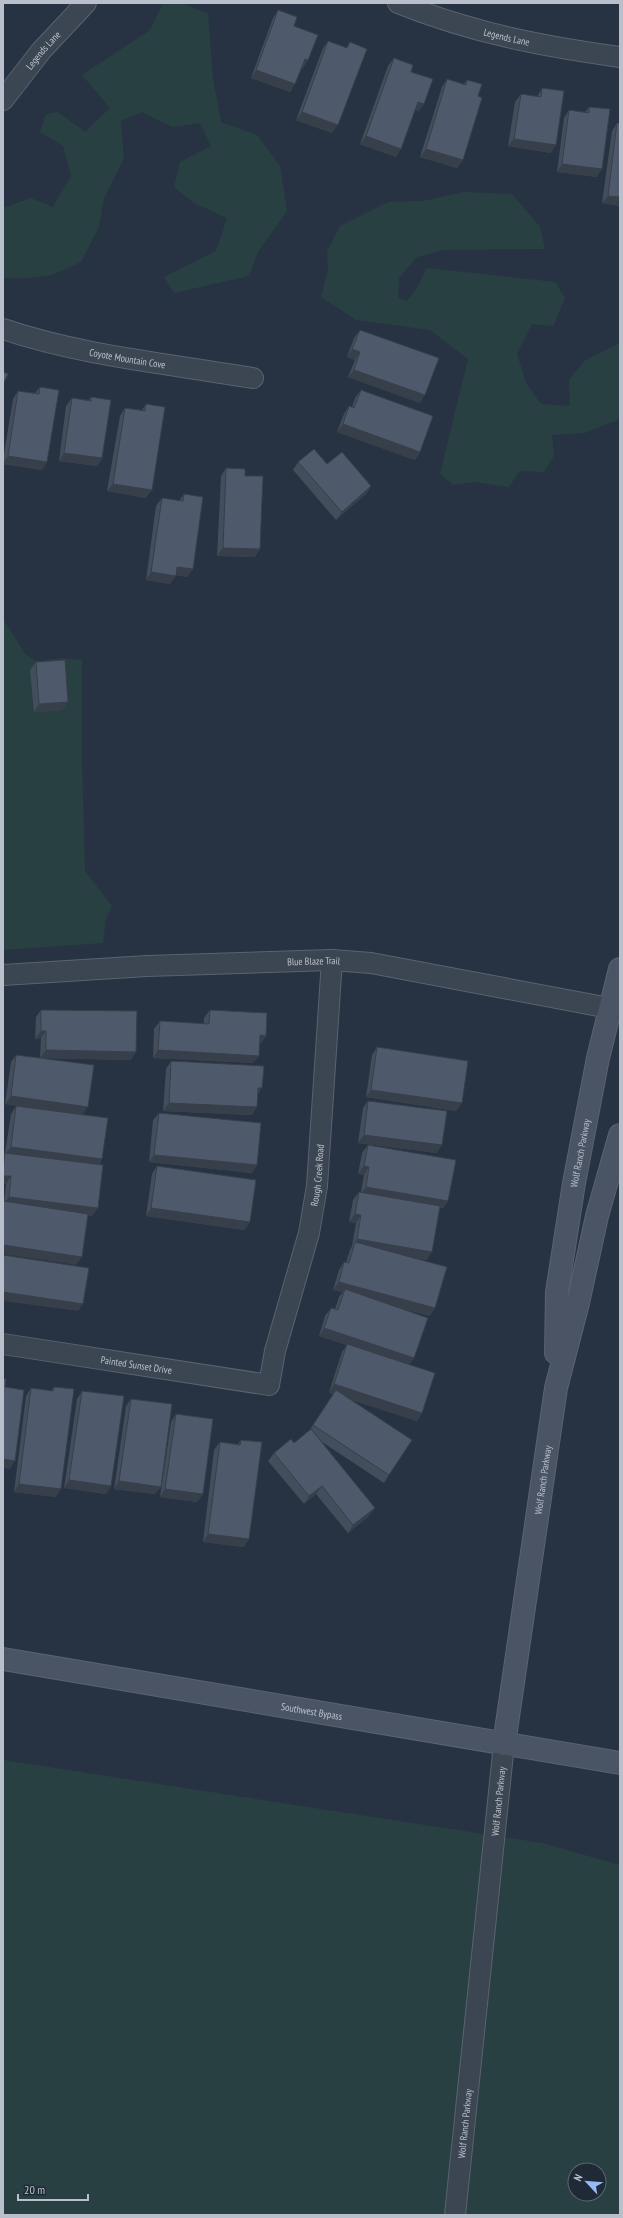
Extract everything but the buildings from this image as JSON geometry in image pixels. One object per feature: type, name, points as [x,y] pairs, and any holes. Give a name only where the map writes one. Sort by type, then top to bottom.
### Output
[{"type":"street","name":"Legends Lane","points":[[3,100],[41,51],[86,3]]},
{"type":"street","name":"Legends Lane","points":[[398,3],[432,17],[499,37],[542,46],[620,57]]},
{"type":"street","name":"Coyote Mountain Cove","points":[[3,329],[31,338],[68,347],[253,378]]},
{"type":"street","name":"Blue Blaze Trail","points":[[3,975],[147,966],[332,960],[371,963],[615,1009]]},
{"type":"street","name":"Rough Creek Road","points":[[269,1385],[275,1351],[309,1233],[317,1186],[332,960]]},
{"type":"street","name":"Wolf Ranch Parkway","points":[[556,1388],[557,1292],[586,1116],[615,1009],[620,969]]},
{"type":"street","name":"Wolf Ranch Parkway","points":[[455,2215],[504,1744],[556,1388],[597,1216],[620,1135]]},
{"type":"street","name":"Painted Sunset Drive","points":[[3,1344],[269,1385]]},
{"type":"street","name":"Southwest Bypass","points":[[3,1659],[620,1763]]},
{"type":"green space","points":[[163,3],[182,3],[208,14],[213,79],[221,122],[257,135],[280,166],[287,211],[258,252],[249,276],[174,293],[164,277],[216,251],[227,218],[194,203],[174,187],[180,162],[211,146],[200,123],[173,127],[142,112],[121,121],[124,159],[104,198],[99,227],[81,262],[52,275],[29,278],[3,278],[3,208],[31,198],[53,207],[71,176],[63,146],[40,132],[46,114],[58,112],[85,132],[110,108],[82,75],[150,30]]},
{"type":"green space","points":[[464,192],[512,194],[540,227],[545,249],[443,250],[417,257],[399,278],[398,297],[407,301],[415,291],[427,268],[555,282],[565,298],[553,326],[532,324],[517,354],[526,383],[541,404],[570,406],[569,380],[585,360],[620,343],[620,419],[585,433],[552,435],[554,456],[544,472],[520,471],[509,487],[474,482],[453,485],[440,474],[468,359],[430,330],[356,320],[321,297],[328,270],[327,251],[340,226],[388,202],[423,201]]},
{"type":"green space","points":[[3,619],[25,654],[35,660],[41,661],[62,658],[82,660],[82,759],[85,871],[112,906],[106,919],[103,943],[3,950]]},
{"type":"green space","points":[[3,1760],[542,1843],[620,1865],[620,2215],[3,2215]]}]
